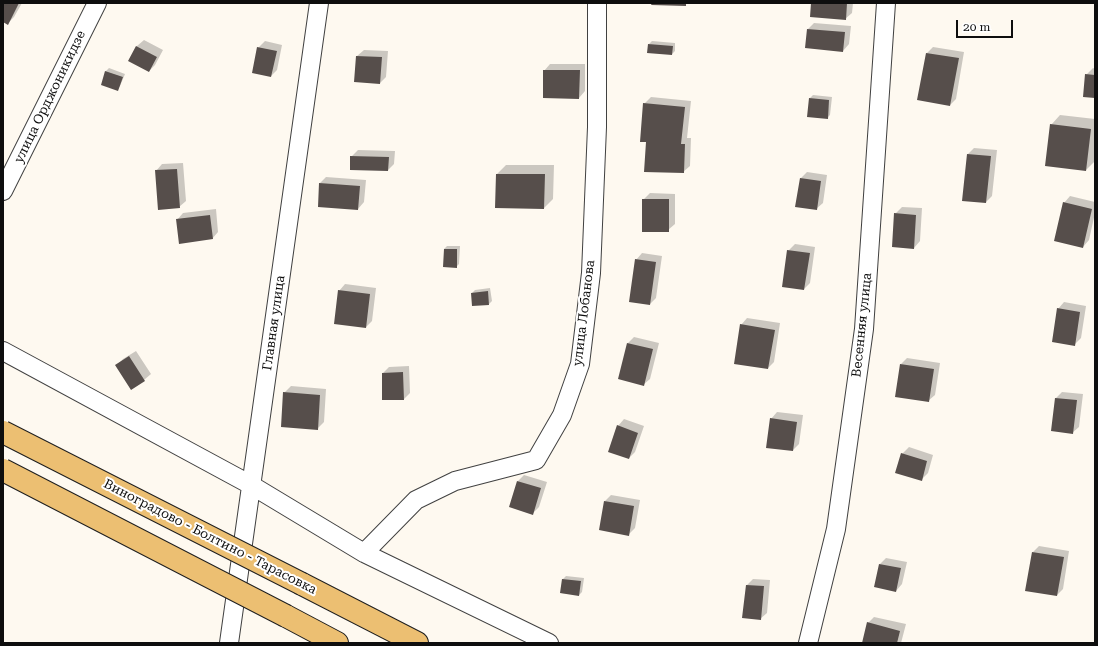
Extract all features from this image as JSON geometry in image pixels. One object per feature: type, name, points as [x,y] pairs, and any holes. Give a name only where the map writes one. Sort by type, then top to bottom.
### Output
[{"type":"main road","name":"Виноградово - Болтино - Тарасовка","points":[[3,432],[418,643]]},
{"type":"main road","points":[[3,470],[337,643]]},
{"type":"street","name":"улица Орджоникидзе","points":[[3,191],[96,3]]},
{"type":"street","name":"Главная улица","points":[[229,643],[319,3]]},
{"type":"street","name":"улица Лобанова","points":[[364,553],[416,500],[454,481],[536,460],[562,416],[580,364],[591,273],[597,127],[597,3]]},
{"type":"street","name":"Весенняя улица","points":[[808,643],[836,529],[864,329],[886,3]]},
{"type":"street","points":[[3,351],[251,485],[364,553],[549,643]]},
{"type":"building","points":[[3,3],[19,3],[8,25],[3,22]]},
{"type":"building","points":[[652,3],[686,3],[686,6],[651,5]]},
{"type":"building","points":[[811,3],[847,3],[846,20],[810,17]]},
{"type":"building","points":[[807,29],[845,32],[843,52],[805,48]]},
{"type":"building","points":[[648,44],[673,46],[672,55],[647,53]]},
{"type":"building","points":[[136,46],[157,57],[149,72],[128,61]]},
{"type":"building","points":[[257,47],[277,51],[271,77],[252,73]]},
{"type":"building","points":[[926,53],[959,58],[950,106],[917,100]]},
{"type":"building","points":[[356,56],[382,57],[380,84],[354,82]]},
{"type":"building","points":[[543,70],[580,70],[579,99],[543,98]]},
{"type":"building","points":[[105,71],[123,77],[118,91],[101,85]]},
{"type":"building","points":[[1085,74],[1095,75],[1095,98],[1083,97]]},
{"type":"building","points":[[809,98],[829,100],[828,119],[807,117]]},
{"type":"building","points":[[643,103],[685,107],[681,144],[685,144],[684,173],[644,172],[646,142],[640,142]]},
{"type":"building","points":[[1050,124],[1091,129],[1086,171],[1045,166]]},
{"type":"building","points":[[967,154],[991,156],[986,203],[962,201]]},
{"type":"building","points":[[350,156],[389,157],[388,171],[350,170]]},
{"type":"building","points":[[177,169],[180,208],[158,210],[155,170]]},
{"type":"building","points":[[496,174],[545,174],[544,209],[495,208]]},
{"type":"building","points":[[800,178],[821,181],[817,210],[795,207]]},
{"type":"building","points":[[319,183],[360,186],[358,210],[318,207]]},
{"type":"building","points":[[642,199],[669,199],[669,232],[642,232]]},
{"type":"building","points":[[1063,202],[1092,209],[1083,248],[1054,241]]},
{"type":"building","points":[[894,213],[916,215],[914,249],[892,247]]},
{"type":"building","points":[[210,215],[213,239],[179,244],[176,219]]},
{"type":"building","points":[[444,249],[457,249],[457,268],[443,267]]},
{"type":"building","points":[[787,250],[810,253],[804,290],[782,287]]},
{"type":"building","points":[[635,259],[656,262],[650,305],[629,302]]},
{"type":"building","points":[[338,290],[370,294],[366,328],[334,324]]},
{"type":"building","points":[[488,291],[489,305],[472,306],[471,293]]},
{"type":"building","points":[[1057,308],[1080,312],[1075,346],[1052,342]]},
{"type":"building","points":[[740,324],[775,330],[768,369],[734,364]]},
{"type":"building","points":[[627,343],[653,349],[644,386],[618,379]]},
{"type":"building","points":[[129,356],[145,381],[131,390],[115,365]]},
{"type":"building","points":[[900,364],[934,369],[929,402],[895,397]]},
{"type":"building","points":[[403,372],[404,400],[382,400],[382,373]]},
{"type":"building","points":[[283,392],[320,395],[318,430],[281,427]]},
{"type":"building","points":[[1055,398],[1077,400],[1073,434],[1051,431]]},
{"type":"building","points":[[770,418],[797,422],[793,451],[766,448]]},
{"type":"building","points":[[617,425],[638,433],[629,459],[608,452]]},
{"type":"building","points":[[901,453],[927,461],[922,481],[895,473]]},
{"type":"building","points":[[517,481],[541,488],[533,515],[509,507]]},
{"type":"building","points":[[604,501],[634,506],[629,536],[599,530]]},
{"type":"building","points":[[1032,552],[1064,557],[1057,596],[1025,591]]},
{"type":"building","points":[[879,564],[901,568],[896,592],[874,587]]},
{"type":"building","points":[[562,579],[581,581],[579,596],[560,593]]},
{"type":"building","points":[[746,585],[764,586],[761,620],[742,618]]},
{"type":"building","points":[[867,622],[900,631],[897,643],[862,643]]}]
